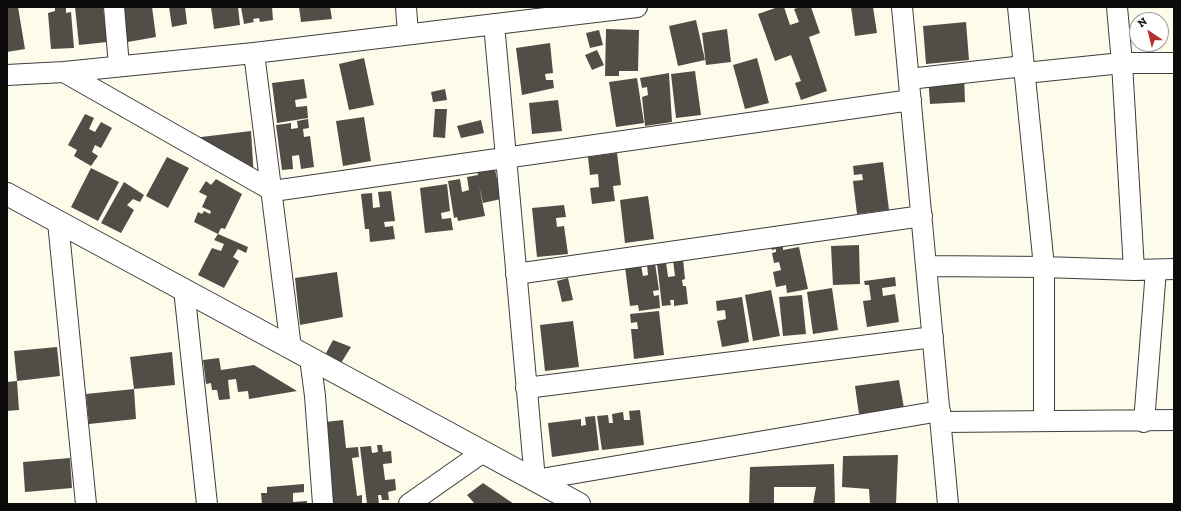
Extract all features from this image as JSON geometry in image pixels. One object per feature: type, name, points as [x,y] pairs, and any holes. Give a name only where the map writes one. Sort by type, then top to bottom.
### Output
[{"type":"street","points":[[114,7],[119,66]]},
{"type":"street","points":[[406,7],[408,34]]},
{"type":"street","points":[[7,75],[64,72],[254,53],[637,7]]},
{"type":"street","points":[[902,7],[948,504]]},
{"type":"street","points":[[1018,7],[1044,266],[1044,421]]},
{"type":"street","points":[[1116,7],[1122,63],[1134,270]]},
{"type":"street","points":[[494,24],[535,480]]},
{"type":"street","points":[[254,53],[273,191],[291,348]]},
{"type":"street","points":[[909,79],[1025,69],[1122,63],[1174,63]]},
{"type":"street","points":[[64,72],[273,191],[911,100]]},
{"type":"street","points":[[7,194],[578,504]]},
{"type":"street","points":[[516,274],[922,216]]},
{"type":"street","points":[[58,222],[86,504]]},
{"type":"street","points":[[926,266],[1044,266],[1165,270],[1144,422]]},
{"type":"street","points":[[184,289],[207,504]]},
{"type":"street","points":[[526,388],[933,337]]},
{"type":"street","points":[[310,358],[315,396],[323,504]]},
{"type":"street","points":[[535,480],[940,417],[1044,421],[1144,422],[1174,420]]},
{"type":"street","points":[[409,504],[483,452]]},
{"type":"building","points":[[7,7],[18,7],[25,49],[7,52]]},
{"type":"building","points":[[55,7],[66,7],[66,13],[71,12],[74,48],[51,49],[48,13],[55,11]]},
{"type":"building","points":[[75,7],[103,7],[107,42],[79,45]]},
{"type":"building","points":[[119,7],[152,7],[156,37],[122,43]]},
{"type":"building","points":[[169,7],[185,7],[187,24],[172,27]]},
{"type":"building","points":[[211,7],[238,7],[240,25],[214,29]]},
{"type":"building","points":[[241,7],[272,7],[273,20],[260,22],[259,18],[253,19],[254,22],[244,24]]},
{"type":"building","points":[[299,7],[330,7],[332,19],[301,22]]},
{"type":"building","points":[[778,7],[784,7],[790,25],[799,22],[794,9],[800,7],[811,7],[820,33],[809,37],[827,91],[801,100],[795,83],[801,81],[791,55],[775,61],[758,14]]},
{"type":"building","points":[[851,7],[873,7],[877,33],[855,36]]},
{"type":"building","points":[[696,20],[705,60],[678,66],[669,26]]},
{"type":"building","points":[[966,22],[969,60],[926,64],[923,26]]},
{"type":"building","points":[[606,29],[639,30],[638,71],[619,71],[619,76],[605,76]]},
{"type":"building","points":[[727,29],[731,62],[706,65],[702,33]]},
{"type":"building","points":[[599,30],[603,45],[590,48],[586,33]]},
{"type":"building","points":[[550,43],[553,73],[545,74],[546,80],[553,80],[554,88],[522,95],[516,48]]},
{"type":"building","points":[[597,50],[604,65],[592,70],[585,55]]},
{"type":"building","points":[[364,58],[374,105],[349,110],[339,64]]},
{"type":"building","points":[[757,58],[769,103],[745,109],[733,65]]},
{"type":"building","points":[[695,71],[701,115],[676,118],[671,74]]},
{"type":"building","points":[[669,73],[672,122],[645,126],[642,97],[648,95],[647,87],[642,88],[640,78]]},
{"type":"building","points":[[964,74],[965,102],[930,104],[928,76]]},
{"type":"building","points":[[637,78],[644,123],[616,127],[609,82]]},
{"type":"building","points":[[304,79],[307,98],[295,100],[296,107],[307,106],[308,118],[277,123],[272,83]]},
{"type":"building","points":[[445,89],[447,100],[433,102],[431,92]]},
{"type":"building","points":[[558,100],[562,131],[532,134],[529,103]]},
{"type":"building","points":[[435,109],[447,109],[445,138],[433,137]]},
{"type":"building","points":[[85,114],[94,118],[89,129],[95,132],[101,122],[112,128],[101,148],[95,145],[92,152],[98,156],[91,166],[74,156],[77,150],[68,145]]},
{"type":"building","points":[[364,117],[371,161],[343,166],[336,121]]},
{"type":"building","points":[[308,119],[309,128],[303,129],[304,137],[310,136],[314,167],[301,169],[299,155],[292,156],[293,169],[282,170],[276,125],[291,123],[291,129],[298,128],[297,121]]},
{"type":"building","points":[[481,120],[484,133],[461,138],[457,126]]},
{"type":"building","points":[[251,131],[254,179],[193,138]]},
{"type":"building","points":[[617,153],[621,185],[613,186],[615,201],[592,204],[590,188],[599,187],[598,174],[590,175],[588,157]]},
{"type":"building","points":[[167,157],[189,168],[168,208],[146,196]]},
{"type":"building","points":[[883,162],[889,210],[857,214],[853,181],[863,180],[862,174],[854,175],[853,166]]},
{"type":"building","points":[[494,164],[501,199],[483,203],[479,185],[485,216],[458,221],[457,217],[454,218],[448,181],[460,179],[462,192],[469,190],[467,177],[478,175],[476,167]]},
{"type":"building","points":[[91,168],[119,182],[98,221],[71,207]]},
{"type":"building","points":[[216,179],[242,194],[225,229],[221,228],[218,234],[194,222],[198,212],[202,214],[204,211],[210,214],[211,211],[202,207],[207,196],[199,192],[206,181],[211,185]]},
{"type":"building","points":[[124,182],[144,195],[140,202],[133,199],[127,205],[134,210],[121,233],[101,223]]},
{"type":"building","points":[[447,184],[450,211],[441,213],[442,219],[451,218],[453,230],[425,233],[420,188]]},
{"type":"building","points":[[391,191],[395,221],[384,222],[385,227],[393,226],[395,239],[370,242],[369,229],[365,229],[361,194],[372,193],[373,208],[380,207],[378,192]]},
{"type":"building","points":[[648,196],[654,239],[625,243],[620,200]]},
{"type":"building","points":[[564,205],[566,217],[556,218],[557,227],[564,226],[568,254],[537,257],[532,208]]},
{"type":"building","points":[[218,234],[248,247],[246,253],[238,249],[233,257],[239,261],[224,288],[198,275],[212,248],[221,251],[224,244],[214,240]]},
{"type":"building","points":[[783,245],[783,250],[799,247],[808,289],[787,293],[786,285],[776,287],[773,272],[781,270],[779,262],[774,263],[772,253],[776,252],[776,249],[772,250],[771,248]]},
{"type":"building","points":[[859,245],[860,284],[833,285],[831,246]]},
{"type":"building","points":[[683,259],[685,279],[682,280],[683,286],[686,286],[688,304],[674,306],[674,300],[670,300],[671,305],[662,306],[657,263],[666,262],[668,277],[675,276],[673,260]]},
{"type":"building","points":[[655,263],[659,290],[653,291],[654,296],[659,295],[660,308],[639,311],[638,305],[630,306],[625,267],[641,265],[643,276],[648,275],[647,264]]},
{"type":"building","points":[[337,272],[343,317],[300,325],[295,278]]},
{"type":"building","points":[[895,277],[896,286],[882,288],[883,296],[895,294],[899,322],[867,327],[863,301],[871,300],[869,285],[865,285],[864,281]]},
{"type":"building","points":[[568,278],[573,300],[562,302],[557,281]]},
{"type":"building","points":[[832,288],[838,330],[813,334],[807,292]]},
{"type":"building","points":[[771,290],[780,336],[753,341],[745,295]]},
{"type":"building","points":[[802,295],[806,334],[783,336],[779,297]]},
{"type":"building","points":[[742,297],[749,342],[722,347],[717,321],[726,319],[725,310],[717,311],[716,301]]},
{"type":"building","points":[[659,311],[664,355],[634,359],[631,329],[638,329],[637,322],[631,323],[630,314]]},
{"type":"building","points":[[573,321],[579,367],[545,371],[540,325]]},
{"type":"building","points":[[333,340],[351,347],[341,363],[325,355]]},
{"type":"building","points":[[57,347],[60,376],[17,381],[14,351]]},
{"type":"building","points":[[172,352],[175,385],[134,389],[130,357]]},
{"type":"building","points":[[219,358],[221,370],[254,365],[297,391],[249,399],[248,391],[238,392],[236,379],[228,380],[230,399],[219,400],[217,390],[212,390],[211,383],[206,384],[203,360]]},
{"type":"building","points":[[899,380],[904,408],[859,414],[855,386]]},
{"type":"building","points":[[17,381],[19,410],[7,411],[7,382]]},
{"type":"building","points":[[134,389],[136,419],[89,424],[86,394]]},
{"type":"building","points":[[640,410],[644,445],[602,450],[597,416],[608,415],[609,423],[613,423],[612,414],[623,412],[624,420],[630,420],[629,411]]},
{"type":"building","points":[[595,416],[599,450],[552,457],[548,423],[581,419],[581,426],[586,425],[585,417]]},
{"type":"building","points":[[343,420],[346,448],[358,447],[359,457],[352,458],[357,496],[362,495],[362,504],[333,504],[325,422]]},
{"type":"building","points":[[377,445],[382,445],[383,452],[391,451],[392,463],[383,464],[385,480],[395,479],[396,490],[388,492],[389,500],[382,500],[381,495],[378,495],[379,504],[367,504],[360,447],[371,446],[372,453],[378,452]]},
{"type":"building","points":[[898,455],[896,504],[870,504],[869,489],[842,487],[843,456]]},
{"type":"building","points":[[70,458],[72,488],[25,492],[23,462]]},
{"type":"building","points":[[834,464],[835,504],[813,504],[816,487],[774,487],[774,504],[749,504],[750,467]]},
{"type":"building","points":[[483,483],[514,504],[475,504],[467,495]]},
{"type":"building","points":[[304,484],[304,492],[293,493],[293,502],[307,501],[307,504],[262,504],[261,493],[267,493],[267,487]]}]
